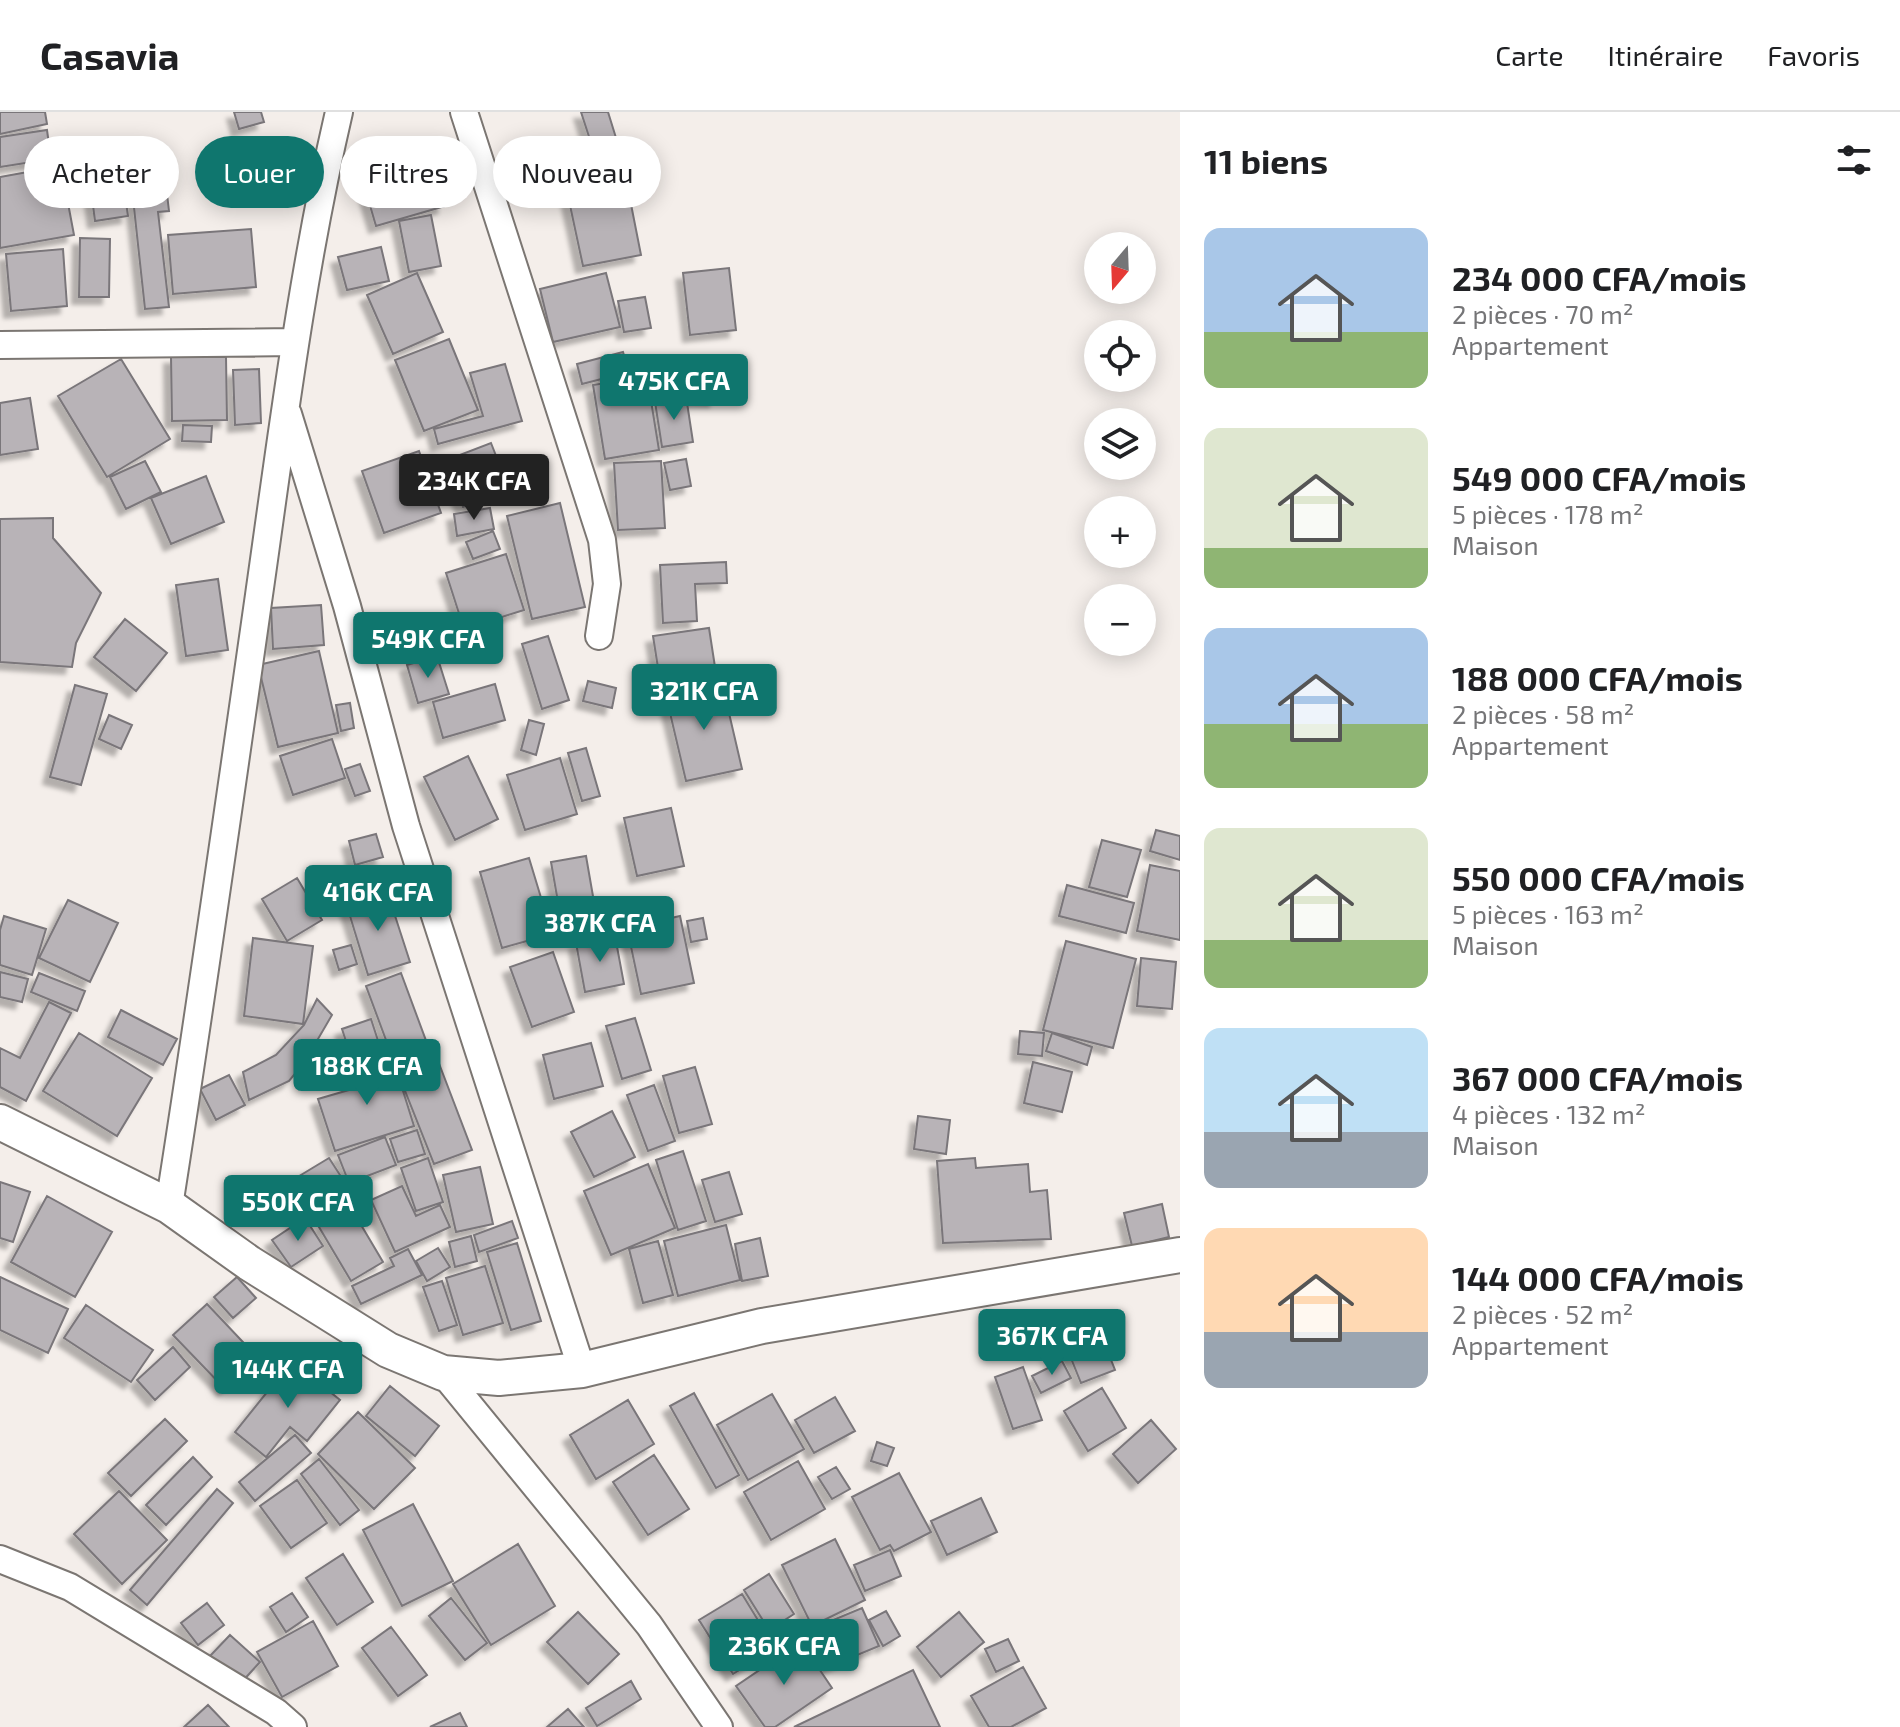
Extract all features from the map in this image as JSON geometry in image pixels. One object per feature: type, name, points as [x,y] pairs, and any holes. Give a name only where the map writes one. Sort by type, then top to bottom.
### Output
[{"type":"street","points":[[169,1206],[220,881],[295,342],[316,210],[339,112]]},
{"type":"street","points":[[464,112],[602,540],[607,584],[599,636]]},
{"type":"street","points":[[0,345],[295,342]]},
{"type":"street","points":[[286,407],[347,606],[406,826],[582,1370]]},
{"type":"street","points":[[0,1122],[169,1206],[249,1263],[388,1350],[443,1373],[499,1378],[582,1370],[762,1326],[1180,1255]]},
{"type":"street","points":[[443,1373],[649,1625],[719,1727]]},
{"type":"street","points":[[0,1559],[70,1587],[276,1712],[293,1727]]},
{"type":"building","points":[[0,112],[45,112],[47,124],[0,134]]},
{"type":"building","points":[[234,112],[261,112],[264,122],[239,129]]},
{"type":"building","points":[[581,112],[608,112],[615,136],[589,136]]},
{"type":"building","points":[[47,130],[48,136],[24,136],[24,163],[0,167],[0,137]]},
{"type":"building","points":[[24,173],[24,208],[69,208],[74,235],[0,248],[0,177]]},
{"type":"building","points":[[93,208],[127,208],[128,216],[95,221]]},
{"type":"building","points":[[134,208],[169,208],[169,211],[158,212],[169,307],[145,309]]},
{"type":"building","points":[[371,208],[438,208],[376,226]]},
{"type":"building","points":[[571,208],[632,208],[641,255],[583,266]]},
{"type":"building","points":[[431,215],[441,266],[409,272],[399,221]]},
{"type":"building","points":[[251,229],[256,287],[173,294],[168,235]]},
{"type":"building","points":[[80,238],[110,239],[109,297],[79,297]]},
{"type":"building","points":[[381,247],[389,281],[347,290],[338,257]]},
{"type":"building","points":[[63,249],[67,306],[11,311],[6,254]]},
{"type":"building","points":[[729,268],[736,330],[690,335],[683,273]]},
{"type":"building","points":[[417,273],[443,332],[393,354],[367,295]]},
{"type":"building","points":[[606,273],[620,327],[553,342],[540,289]]},
{"type":"building","points":[[645,297],[651,328],[624,332],[618,301]]},
{"type":"building","points":[[449,339],[478,410],[424,431],[395,360]]},
{"type":"building","points":[[623,352],[629,372],[582,384],[577,364]]},
{"type":"building","points":[[171,357],[226,357],[227,420],[172,421]]},
{"type":"building","points":[[121,359],[170,439],[107,477],[58,396]]},
{"type":"building","points":[[505,364],[522,421],[438,444],[434,429],[483,416],[470,373]]},
{"type":"building","points":[[259,369],[261,423],[235,425],[233,370]]},
{"type":"building","points":[[647,376],[659,450],[605,459],[593,385]]},
{"type":"building","points":[[689,382],[716,383],[716,400],[688,399]]},
{"type":"building","points":[[686,396],[693,442],[662,447],[655,402]]},
{"type":"building","points":[[30,398],[38,449],[0,455],[0,403]]},
{"type":"building","points":[[183,425],[212,426],[211,442],[182,441]]},
{"type":"building","points":[[491,443],[509,489],[463,507],[444,461]]},
{"type":"building","points":[[419,451],[441,513],[384,533],[362,471]]},
{"type":"building","points":[[686,459],[691,486],[670,490],[664,463]]},
{"type":"building","points":[[145,461],[161,492],[126,509],[110,477]]},
{"type":"building","points":[[661,461],[665,528],[618,530],[614,463]]},
{"type":"building","points":[[206,476],[224,522],[171,544],[151,498]]},
{"type":"building","points":[[560,503],[585,607],[532,619],[507,516]]},
{"type":"building","points":[[490,508],[494,529],[457,536],[454,514]]},
{"type":"building","points":[[53,518],[53,538],[101,593],[76,643],[72,667],[0,662],[0,519]]},
{"type":"building","points":[[493,531],[500,549],[473,559],[466,542]]},
{"type":"building","points":[[506,554],[524,610],[464,629],[446,573]]},
{"type":"building","points":[[726,562],[727,583],[695,584],[697,621],[663,623],[660,565]]},
{"type":"building","points":[[218,579],[228,650],[186,656],[176,585]]},
{"type":"building","points":[[321,605],[324,645],[273,649],[271,608]]},
{"type":"building","points":[[125,619],[167,653],[136,691],[94,657]]},
{"type":"building","points":[[709,628],[717,680],[661,687],[653,636]]},
{"type":"building","points":[[548,636],[569,700],[542,709],[522,644]]},
{"type":"building","points":[[319,651],[338,733],[278,747],[258,665]]},
{"type":"building","points":[[437,656],[449,694],[418,703],[407,665]]},
{"type":"building","points":[[588,681],[616,688],[612,708],[583,701]]},
{"type":"building","points":[[722,683],[742,769],[686,781],[666,696]]},
{"type":"building","points":[[495,684],[505,720],[443,738],[433,702]]},
{"type":"building","points":[[75,685],[107,694],[81,785],[50,777]]},
{"type":"building","points":[[350,703],[354,728],[341,731],[336,705]]},
{"type":"building","points":[[109,715],[132,725],[121,749],[99,739]]},
{"type":"building","points":[[529,720],[544,724],[536,755],[521,750]]},
{"type":"building","points":[[332,739],[345,778],[293,795],[280,756]]},
{"type":"building","points":[[586,748],[600,796],[582,801],[568,753]]},
{"type":"building","points":[[468,756],[498,819],[455,840],[424,777]]},
{"type":"building","points":[[560,758],[577,814],[525,830],[507,775]]},
{"type":"building","points":[[360,764],[370,791],[355,796],[345,769]]},
{"type":"building","points":[[671,808],[684,866],[637,876],[624,818]]},
{"type":"building","points":[[1156,830],[1180,836],[1180,860],[1150,851]]},
{"type":"building","points":[[376,834],[383,857],[355,865],[349,841]]},
{"type":"building","points":[[1102,840],[1141,850],[1127,897],[1089,887]]},
{"type":"building","points":[[586,856],[598,925],[563,931],[551,862]]},
{"type":"building","points":[[529,858],[552,934],[502,948],[480,872]]},
{"type":"building","points":[[1150,865],[1180,871],[1180,940],[1137,931]]},
{"type":"building","points":[[297,878],[322,920],[287,941],[262,899]]},
{"type":"building","points":[[1067,885],[1134,903],[1126,933],[1059,916]]},
{"type":"building","points":[[387,891],[410,962],[368,975],[346,903]]},
{"type":"building","points":[[68,900],[118,923],[90,982],[39,958]]},
{"type":"building","points":[[4,916],[46,929],[32,975],[0,965],[0,930]]},
{"type":"building","points":[[680,916],[694,983],[641,994],[627,928]]},
{"type":"building","points":[[703,918],[707,939],[691,942],[687,921]]},
{"type":"building","points":[[615,936],[624,984],[585,992],[576,943]]},
{"type":"building","points":[[253,938],[313,946],[303,1024],[244,1016]]},
{"type":"building","points":[[1066,941],[1136,959],[1113,1048],[1043,1030]]},
{"type":"building","points":[[351,945],[357,964],[339,970],[333,950]]},
{"type":"building","points":[[553,952],[574,1012],[532,1027],[510,967]]},
{"type":"building","points":[[1141,958],[1176,962],[1172,1009],[1137,1006]]},
{"type":"building","points":[[0,972],[28,979],[22,1002],[0,997]]},
{"type":"building","points":[[39,973],[85,991],[77,1011],[31,992]]},
{"type":"building","points":[[401,973],[428,1046],[393,1059],[366,986]]},
{"type":"building","points":[[317,999],[332,1015],[304,1063],[289,1081],[249,1100],[243,1072],[276,1055],[304,1025]]},
{"type":"building","points":[[49,1002],[71,1013],[26,1101],[0,1087],[0,1048],[20,1058]]},
{"type":"building","points":[[121,1010],[177,1039],[163,1065],[108,1037]]},
{"type":"building","points":[[635,1018],[651,1070],[622,1079],[606,1026]]},
{"type":"building","points":[[371,1019],[383,1056],[354,1066],[342,1029]]},
{"type":"building","points":[[1020,1031],[1044,1033],[1042,1056],[1018,1054]]},
{"type":"building","points":[[79,1033],[152,1078],[117,1136],[43,1091]]},
{"type":"building","points":[[1052,1033],[1092,1047],[1087,1065],[1046,1051]]},
{"type":"building","points":[[591,1043],[603,1086],[554,1099],[543,1055]]},
{"type":"building","points":[[435,1053],[472,1150],[434,1164],[396,1068]]},
{"type":"building","points":[[393,1059],[414,1126],[335,1151],[318,1099],[359,1087],[353,1071]]},
{"type":"building","points":[[1033,1062],[1072,1072],[1062,1112],[1024,1103]]},
{"type":"building","points":[[695,1067],[712,1124],[679,1133],[663,1076]]},
{"type":"building","points":[[229,1075],[245,1105],[216,1120],[200,1089]]},
{"type":"building","points":[[654,1085],[675,1141],[648,1151],[627,1095]]},
{"type":"building","points":[[612,1111],[635,1157],[594,1177],[571,1132]]},
{"type":"building","points":[[918,1116],[950,1120],[946,1154],[914,1149]]},
{"type":"building","points":[[417,1130],[425,1154],[398,1162],[390,1139]]},
{"type":"building","points":[[385,1137],[396,1165],[349,1183],[338,1155]]},
{"type":"building","points":[[683,1151],[706,1221],[678,1230],[656,1160]]},
{"type":"building","points":[[329,1158],[351,1192],[307,1219],[286,1184]]},
{"type":"building","points":[[428,1158],[443,1202],[416,1211],[401,1168]]},
{"type":"building","points":[[975,1158],[976,1168],[1028,1164],[1030,1192],[1047,1190],[1051,1239],[943,1243],[937,1161]]},
{"type":"building","points":[[648,1164],[675,1228],[611,1255],[584,1191]]},
{"type":"building","points":[[480,1167],[493,1224],[456,1232],[443,1175]]},
{"type":"building","points":[[729,1172],[742,1214],[715,1222],[702,1180]]},
{"type":"building","points":[[0,1182],[30,1192],[13,1242],[0,1238]]},
{"type":"building","points":[[402,1186],[416,1216],[440,1205],[450,1227],[395,1252],[371,1200]]},
{"type":"building","points":[[47,1196],[112,1232],[75,1297],[11,1262]]},
{"type":"building","points":[[1162,1204],[1169,1237],[1132,1246],[1124,1213]]},
{"type":"building","points":[[351,1208],[383,1262],[351,1281],[319,1227]]},
{"type":"building","points":[[305,1218],[323,1246],[291,1267],[272,1240]]},
{"type":"building","points":[[512,1221],[518,1238],[479,1252],[474,1235]]},
{"type":"building","points":[[726,1225],[740,1280],[678,1296],[664,1241]]},
{"type":"building","points":[[471,1236],[477,1261],[455,1267],[449,1242]]},
{"type":"building","points":[[760,1238],[768,1276],[742,1281],[735,1244]]},
{"type":"building","points":[[658,1241],[673,1295],[643,1303],[629,1249]]},
{"type":"building","points":[[517,1243],[541,1321],[511,1330],[487,1252]]},
{"type":"building","points":[[438,1248],[450,1267],[427,1281],[416,1261]]},
{"type":"building","points":[[408,1249],[422,1275],[361,1304],[352,1286],[394,1266],[390,1258]]},
{"type":"building","points":[[485,1266],[503,1323],[463,1335],[446,1278]]},
{"type":"building","points":[[0,1277],[68,1309],[48,1353],[0,1330]]},
{"type":"building","points":[[237,1277],[256,1298],[233,1318],[214,1297]]},
{"type":"building","points":[[442,1281],[457,1325],[439,1331],[423,1287]]},
{"type":"building","points":[[207,1304],[258,1358],[225,1389],[173,1335]]},
{"type":"building","points":[[86,1305],[153,1350],[131,1382],[64,1338]]},
{"type":"building","points":[[1094,1317],[1115,1370],[1081,1383],[1060,1331]]},
{"type":"building","points":[[173,1347],[190,1367],[155,1400],[137,1380]]},
{"type":"building","points":[[292,1361],[340,1400],[307,1441],[290,1427],[266,1457],[235,1432]]},
{"type":"building","points":[[1062,1361],[1071,1378],[1041,1393],[1032,1376]]},
{"type":"building","points":[[1023,1367],[1042,1420],[1013,1429],[995,1377]]},
{"type":"building","points":[[390,1386],[439,1426],[415,1456],[366,1416]]},
{"type":"building","points":[[1102,1388],[1126,1428],[1088,1451],[1064,1411]]},
{"type":"building","points":[[694,1393],[739,1475],[716,1488],[670,1406]]},
{"type":"building","points":[[772,1394],[804,1449],[748,1480],[717,1425]]},
{"type":"building","points":[[835,1397],[855,1431],[814,1453],[795,1420]]},
{"type":"building","points":[[628,1400],[654,1444],[596,1479],[570,1435]]},
{"type":"building","points":[[358,1412],[415,1468],[374,1509],[318,1454]]},
{"type":"building","points":[[165,1419],[187,1441],[131,1496],[108,1473]]},
{"type":"building","points":[[1151,1420],[1176,1449],[1138,1483],[1113,1454]]},
{"type":"building","points":[[295,1435],[311,1453],[255,1501],[239,1482]]},
{"type":"building","points":[[877,1442],[894,1448],[887,1466],[871,1461]]},
{"type":"building","points":[[654,1455],[689,1509],[648,1535],[613,1482]]},
{"type":"building","points":[[193,1457],[212,1477],[166,1525],[146,1505]]},
{"type":"building","points":[[319,1459],[359,1510],[340,1525],[301,1474]]},
{"type":"building","points":[[798,1461],[825,1509],[771,1540],[744,1492]]},
{"type":"building","points":[[836,1467],[850,1489],[832,1499],[818,1477]]},
{"type":"building","points":[[899,1473],[931,1532],[894,1551],[890,1545],[880,1550],[852,1497]]},
{"type":"building","points":[[297,1480],[327,1523],[291,1548],[260,1506]]},
{"type":"building","points":[[217,1489],[233,1503],[147,1605],[130,1590]]},
{"type":"building","points":[[119,1491],[167,1540],[122,1584],[74,1534]]},
{"type":"building","points":[[981,1498],[997,1532],[947,1555],[931,1521]]},
{"type":"building","points":[[413,1504],[453,1581],[402,1606],[363,1530]]},
{"type":"building","points":[[835,1539],[865,1600],[812,1626],[782,1565]]},
{"type":"building","points":[[518,1544],[555,1606],[491,1645],[453,1584]]},
{"type":"building","points":[[890,1550],[901,1576],[865,1591],[854,1565]]},
{"type":"building","points":[[343,1554],[373,1602],[337,1625],[306,1578]]},
{"type":"building","points":[[769,1574],[794,1614],[769,1630],[744,1590]]},
{"type":"building","points":[[292,1593],[308,1617],[286,1632],[270,1607]]},
{"type":"building","points":[[742,1594],[775,1648],[733,1674],[699,1620]]},
{"type":"building","points":[[451,1598],[487,1643],[465,1660],[429,1616]]},
{"type":"building","points":[[207,1603],[224,1625],[198,1645],[181,1623]]},
{"type":"building","points":[[862,1608],[879,1646],[826,1668],[809,1630]]},
{"type":"building","points":[[886,1611],[900,1636],[883,1646],[869,1620]]},
{"type":"building","points":[[578,1612],[619,1654],[588,1684],[547,1642]]},
{"type":"building","points":[[959,1612],[984,1642],[941,1677],[917,1647]]},
{"type":"building","points":[[313,1621],[338,1666],[282,1697],[257,1652]]},
{"type":"building","points":[[391,1627],[427,1675],[398,1696],[362,1648]]},
{"type":"building","points":[[230,1635],[260,1662],[240,1684],[210,1656]]},
{"type":"building","points":[[1008,1639],[1019,1661],[996,1672],[985,1649]]},
{"type":"building","points":[[801,1642],[832,1688],[775,1727],[765,1727],[736,1686]]},
{"type":"building","points":[[1023,1667],[1046,1708],[1011,1727],[989,1727],[971,1696]]},
{"type":"building","points":[[913,1670],[940,1727],[794,1727]]},
{"type":"building","points":[[631,1681],[641,1699],[597,1726],[586,1708]]},
{"type":"building","points":[[208,1705],[229,1727],[184,1727]]},
{"type":"building","points":[[568,1709],[584,1727],[547,1727]]},
{"type":"building","points":[[460,1713],[467,1727],[430,1727]]}]
